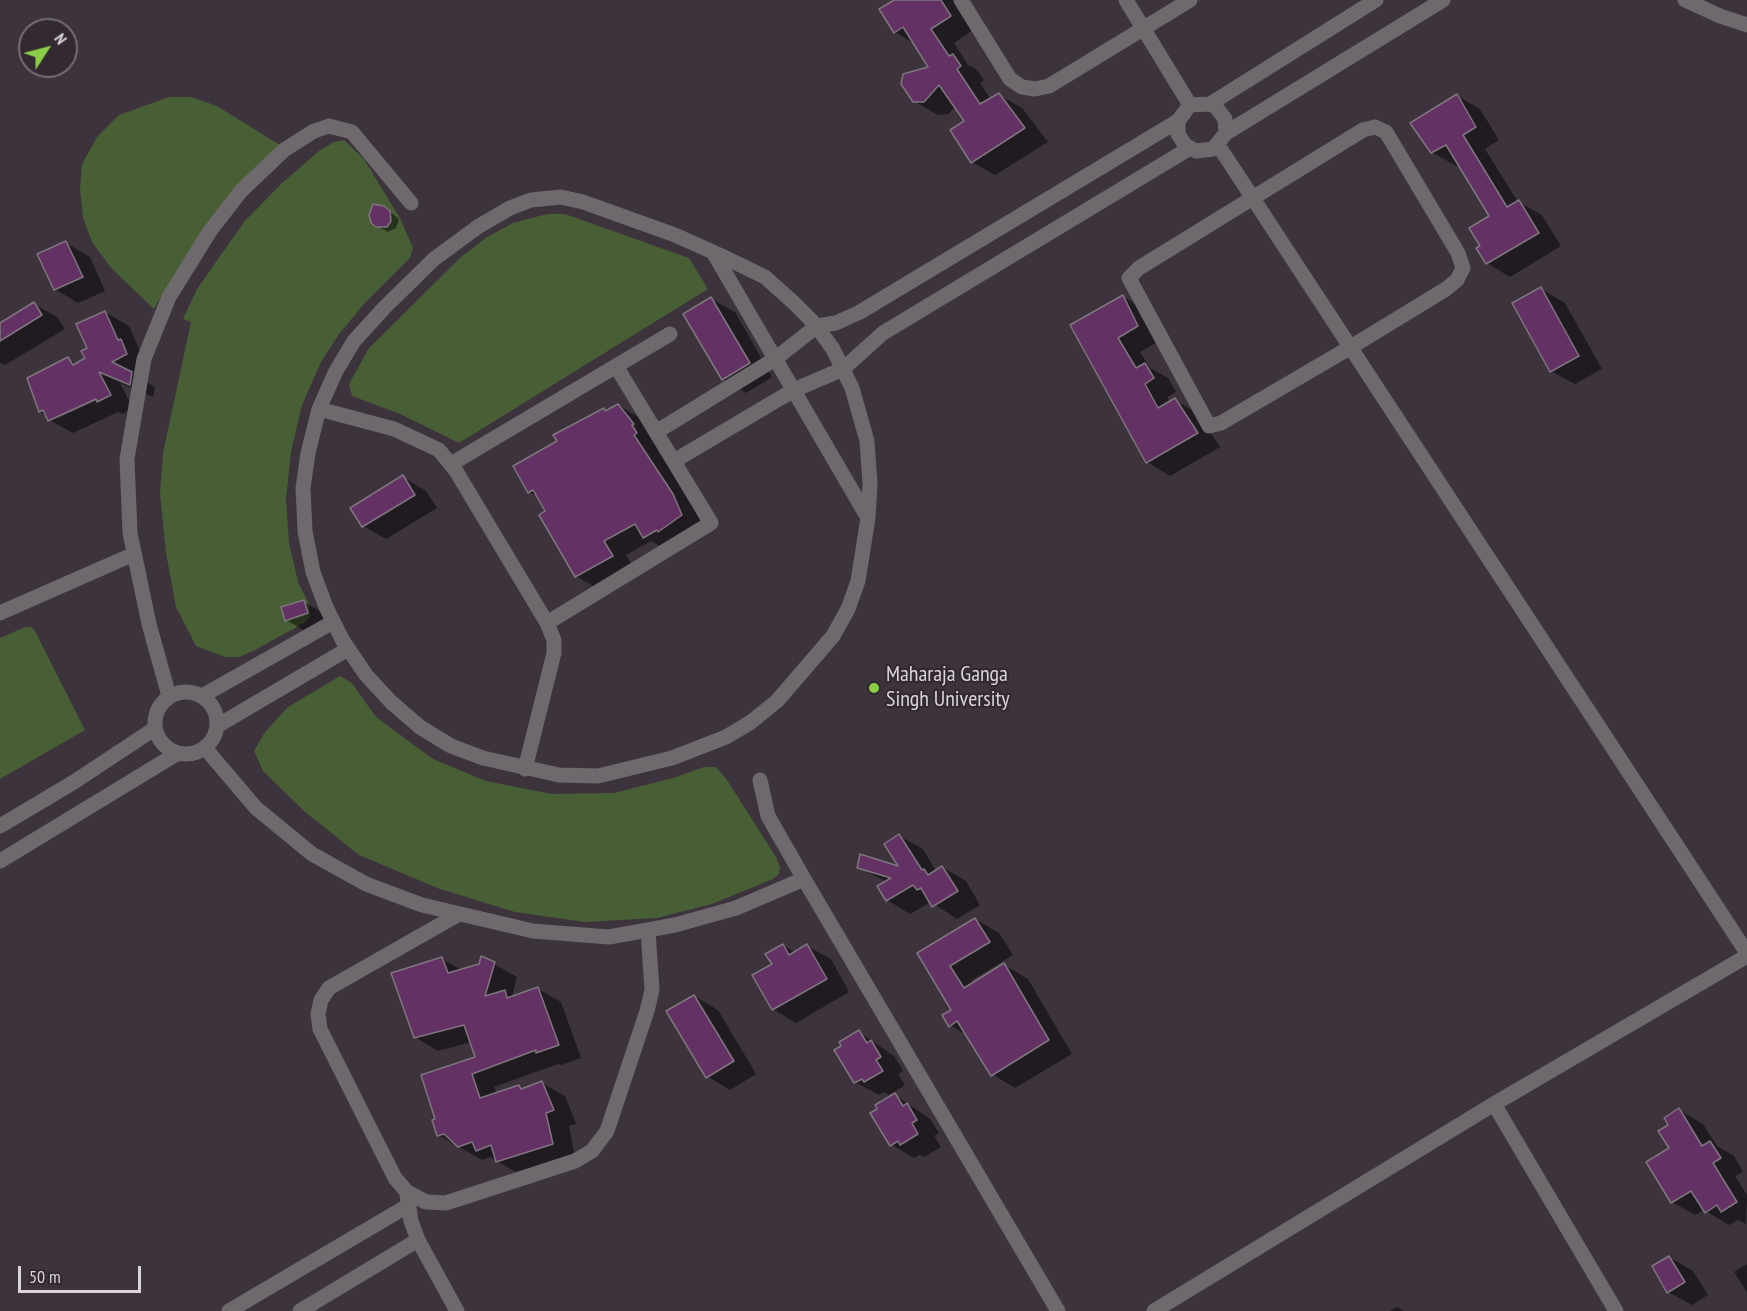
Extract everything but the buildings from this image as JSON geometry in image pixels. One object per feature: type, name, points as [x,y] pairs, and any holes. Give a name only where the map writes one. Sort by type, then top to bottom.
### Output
[{"type":"lane","points":[[961,0],[1010,79],[1022,87],[1035,89],[1049,86],[1190,0]]},
{"type":"lane","points":[[1126,0],[1190,105]]},
{"type":"lane","points":[[1210,104],[1376,0]]},
{"type":"lane","points":[[1178,121],[1178,134],[1191,148],[1208,151],[1222,139],[1443,0]]},
{"type":"lane","points":[[1685,0],[1720,16],[1747,24]]},
{"type":"lane","points":[[656,432],[775,358],[817,326],[836,323],[860,312],[1178,121],[1190,105],[1203,102],[1210,104],[1216,107],[1225,119],[1222,139],[1254,199],[1747,954],[1494,1104],[1154,1311]]},
{"type":"lane","points":[[169,696],[148,624],[130,533],[128,459],[144,359],[169,297],[210,231],[234,199],[284,150],[314,131],[329,126],[352,132],[411,203]]},
{"type":"lane","points":[[1375,127],[1386,132],[1458,253],[1463,268],[1457,280],[1446,289],[1221,423],[1209,426],[1129,278],[1139,268],[1254,199],[1364,130],[1375,127]]},
{"type":"lane","points":[[674,461],[794,390],[843,369],[883,333],[1191,148]]},
{"type":"lane","points":[[561,197],[583,202],[675,235],[713,252],[765,278],[817,326],[833,349],[852,388],[867,441],[870,484],[868,518],[858,581],[848,609],[833,636],[777,701],[751,722],[700,748],[621,772],[578,777],[525,769],[483,758],[451,746],[420,727],[391,702],[348,649],[333,622],[313,572],[305,531],[303,488],[308,453],[319,409],[336,371],[354,341],[384,308],[434,260],[479,226],[510,208],[531,200],[561,197]]},
{"type":"lane","points":[[713,252],[868,518]]},
{"type":"lane","points":[[451,464],[670,334]]},
{"type":"lane","points":[[547,623],[711,523],[616,366]]},
{"type":"lane","points":[[319,409],[411,436],[439,450],[451,464],[547,623],[554,640],[554,653],[525,769]]},
{"type":"lane","points":[[0,613],[134,554]]},
{"type":"lane","points":[[202,696],[333,622]]},
{"type":"lane","points":[[217,726],[348,649]]},
{"type":"lane","points":[[188,691],[202,696],[213,707],[217,726],[213,738],[204,748],[192,754],[178,753],[167,748],[154,729],[156,712],[169,696],[188,691]]},
{"type":"lane","points":[[0,826],[74,782],[154,729]]},
{"type":"lane","points":[[204,748],[256,808],[312,854],[366,884],[422,905],[533,931],[609,937],[648,930],[736,908],[804,879]]},
{"type":"lane","points":[[0,861],[178,753]]},
{"type":"lane","points":[[760,780],[768,816],[1058,1311]]},
{"type":"lane","points":[[457,1311],[418,1240],[411,1221],[408,1198],[395,1178],[320,1029],[318,1014],[321,1000],[329,988],[459,914]]},
{"type":"lane","points":[[229,1311],[408,1198],[446,1203],[575,1161],[592,1151],[607,1131],[647,1011],[652,990],[648,930]]},
{"type":"lane","points":[[1494,1104],[1616,1311]]},
{"type":"lane","points":[[300,1311],[418,1240]]},
{"type":"green space","points":[[169,97],[191,97],[217,106],[283,147],[168,285],[154,309],[111,268],[92,242],[83,218],[80,189],[82,164],[97,137],[119,115]]},
{"type":"green space","points":[[344,140],[364,159],[401,220],[413,248],[410,258],[364,304],[339,334],[321,362],[302,405],[291,452],[286,499],[289,543],[298,582],[309,604],[310,616],[304,623],[255,650],[239,657],[225,657],[196,646],[176,607],[166,553],[160,493],[163,453],[191,322],[183,319],[197,289],[244,222],[281,184],[319,151],[334,142]]},
{"type":"green space","points":[[547,214],[565,214],[689,258],[708,289],[459,443],[400,414],[352,396],[349,384],[369,348],[461,257],[487,237],[513,223]]},
{"type":"green space","points":[[25,627],[31,627],[35,631],[85,730],[0,779],[0,638]]},
{"type":"green space","points":[[340,676],[352,683],[376,717],[433,759],[486,781],[552,794],[614,793],[673,778],[704,767],[716,767],[727,780],[776,857],[780,867],[779,874],[773,879],[712,904],[657,918],[585,922],[515,912],[440,889],[359,855],[304,811],[263,771],[254,751],[265,732],[288,707]]},
{"type":"place","name":"Maharaja Ganga Singh University","points":[[874,688]]}]
